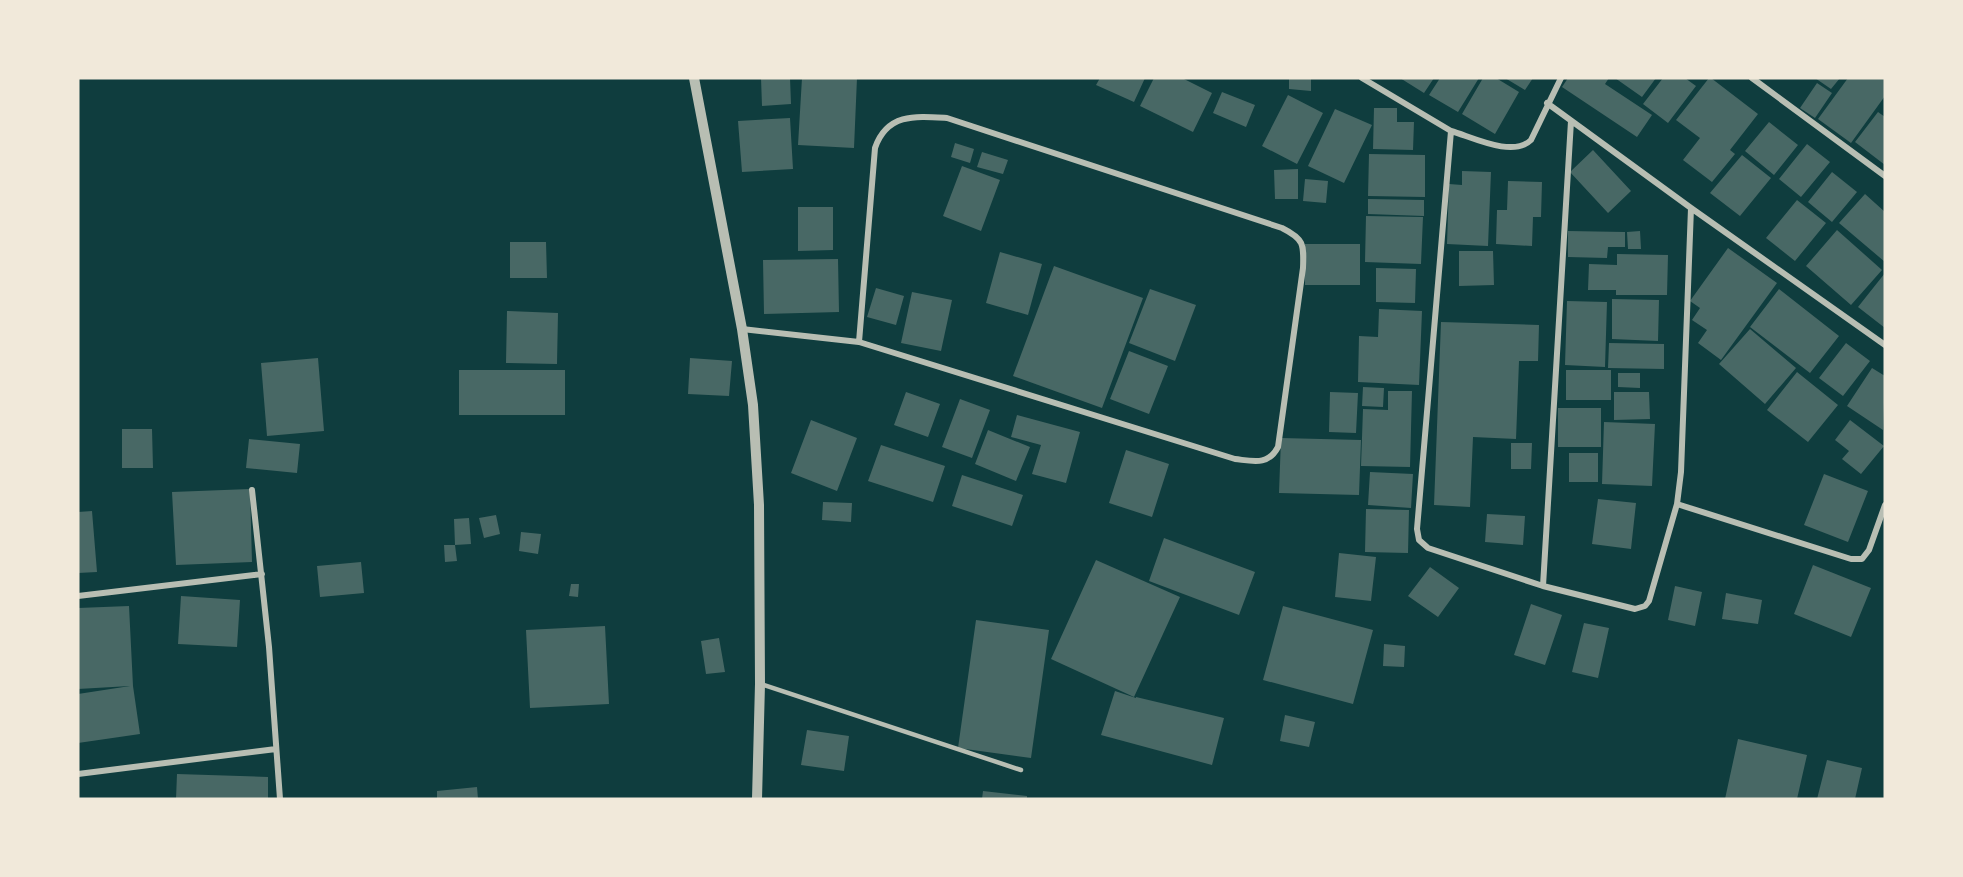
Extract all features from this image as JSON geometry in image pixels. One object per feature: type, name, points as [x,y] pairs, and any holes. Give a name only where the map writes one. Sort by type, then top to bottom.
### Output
[{"type":"street","points":[[694,78],[742,329],[753,405],[759,505],[760,684],[757,799]]},
{"type":"street","points":[[1362,78],[1451,131],[1502,147],[1515,148],[1525,146],[1531,140],[1561,78]]},
{"type":"street","points":[[1752,78],[1885,176]]},
{"type":"street","points":[[1547,103],[1885,345]]},
{"type":"street","points":[[742,329],[859,342],[1235,459],[1264,460],[1273,456],[1278,447],[1303,268],[1302,243],[1299,236],[1282,228],[947,118],[904,119],[888,125],[879,136],[875,148],[859,342]]},
{"type":"street","points":[[1543,586],[1571,121]]},
{"type":"street","points":[[1451,131],[1416,529],[1419,540],[1428,548],[1543,586],[1635,609],[1645,606],[1649,601],[1677,504],[1681,472],[1691,208]]},
{"type":"street","points":[[252,490],[262,574],[280,799]]},
{"type":"street","points":[[1677,504],[1851,559],[1862,559],[1869,550],[1885,505]]},
{"type":"street","points":[[78,596],[262,574]]},
{"type":"street","points":[[78,774],[276,749]]},
{"type":"lane","points":[[760,684],[1021,770]]},
{"type":"building","points":[[761,78],[790,78],[791,104],[762,106]]},
{"type":"building","points":[[802,78],[857,78],[854,148],[798,145]]},
{"type":"building","points":[[1100,78],[1145,78],[1134,102],[1096,85]]},
{"type":"building","points":[[1154,78],[1182,78],[1212,93],[1193,132],[1140,106]]},
{"type":"building","points":[[1289,78],[1311,78],[1311,91],[1289,89]]},
{"type":"building","points":[[1400,78],[1434,78],[1424,93]]},
{"type":"building","points":[[1440,78],[1479,78],[1458,112],[1429,95]]},
{"type":"building","points":[[1483,78],[1496,78],[1519,92],[1495,134],[1462,114]]},
{"type":"building","points":[[1505,78],[1533,78],[1525,90]]},
{"type":"building","points":[[1568,78],[1609,78],[1605,84],[1652,115],[1637,137],[1562,87]]},
{"type":"building","points":[[1615,78],[1656,78],[1642,97]]},
{"type":"building","points":[[1663,78],[1685,78],[1696,86],[1668,123],[1643,104]]},
{"type":"building","points":[[1709,78],[1758,114],[1730,150],[1735,154],[1712,182],[1683,160],[1700,138],[1676,120]]},
{"type":"building","points":[[1815,78],[1840,78],[1831,89]]},
{"type":"building","points":[[1848,78],[1885,78],[1885,96],[1851,143],[1818,119]]},
{"type":"building","points":[[1817,83],[1832,93],[1815,118],[1800,108]]},
{"type":"building","points":[[1222,92],[1255,105],[1246,127],[1213,113]]},
{"type":"building","points":[[1288,95],[1323,113],[1297,164],[1262,146]]},
{"type":"building","points":[[1374,108],[1397,108],[1397,122],[1414,122],[1413,150],[1373,149]]},
{"type":"building","points":[[1335,109],[1372,125],[1344,183],[1308,166]]},
{"type":"building","points":[[1878,112],[1885,117],[1885,165],[1855,142]]},
{"type":"building","points":[[790,118],[793,169],[742,172],[738,121]]},
{"type":"building","points":[[1769,122],[1798,145],[1774,175],[1745,151]]},
{"type":"building","points":[[955,143],[974,149],[970,163],[951,157]]},
{"type":"building","points":[[1807,144],[1830,162],[1801,197],[1779,179]]},
{"type":"building","points":[[1593,150],[1631,191],[1608,213],[1570,172]]},
{"type":"building","points":[[982,152],[1008,160],[1003,174],[977,167]]},
{"type":"building","points":[[1369,154],[1425,155],[1425,197],[1368,196]]},
{"type":"building","points":[[1742,155],[1771,178],[1740,216],[1710,193]]},
{"type":"building","points":[[962,166],[1000,180],[981,231],[943,216]]},
{"type":"building","points":[[1298,169],[1298,199],[1275,199],[1274,170]]},
{"type":"building","points":[[1462,171],[1491,172],[1488,246],[1447,244],[1449,184],[1462,185]]},
{"type":"building","points":[[1832,172],[1857,192],[1832,222],[1808,202]]},
{"type":"building","points":[[1305,179],[1328,181],[1326,203],[1303,201]]},
{"type":"building","points":[[1508,181],[1542,182],[1541,217],[1533,217],[1532,246],[1496,244],[1497,210],[1507,210]]},
{"type":"building","points":[[1865,194],[1885,212],[1885,262],[1839,223]]},
{"type":"building","points":[[1368,199],[1424,200],[1424,216],[1368,214]]},
{"type":"building","points":[[1797,200],[1826,223],[1795,261],[1766,238]]},
{"type":"building","points":[[798,207],[833,207],[833,250],[798,251]]},
{"type":"building","points":[[1366,216],[1423,217],[1421,264],[1365,262]]},
{"type":"building","points":[[1837,230],[1882,270],[1851,305],[1806,266]]},
{"type":"building","points":[[1568,231],[1625,232],[1625,247],[1608,247],[1607,258],[1568,257]]},
{"type":"building","points":[[1640,231],[1641,249],[1628,249],[1627,232]]},
{"type":"building","points":[[510,242],[546,242],[547,278],[510,278]]},
{"type":"building","points":[[1305,244],[1360,244],[1360,285],[1305,285]]},
{"type":"building","points":[[1728,248],[1777,283],[1721,360],[1698,343],[1707,330],[1692,320],[1700,308],[1690,301]]},
{"type":"building","points":[[1459,251],[1493,251],[1494,285],[1459,286]]},
{"type":"building","points":[[1000,252],[1042,264],[1028,315],[986,303]]},
{"type":"building","points":[[1617,254],[1668,255],[1667,295],[1616,295],[1616,290],[1588,290],[1589,264],[1617,265]]},
{"type":"building","points":[[838,259],[839,312],[764,314],[763,260]]},
{"type":"building","points":[[1054,266],[1143,298],[1102,408],[1013,376]]},
{"type":"building","points":[[1376,268],[1416,269],[1415,303],[1376,302]]},
{"type":"building","points":[[1885,273],[1885,328],[1858,307]]},
{"type":"building","points":[[876,288],[904,296],[896,325],[867,317]]},
{"type":"building","points":[[1150,289],[1196,305],[1175,361],[1129,343]]},
{"type":"building","points":[[1779,289],[1839,336],[1810,373],[1750,327]]},
{"type":"building","points":[[912,292],[952,300],[941,351],[901,343]]},
{"type":"building","points":[[1612,299],[1659,300],[1658,341],[1612,339]]},
{"type":"building","points":[[1567,301],[1607,302],[1605,367],[1565,365]]},
{"type":"building","points":[[1379,309],[1422,311],[1419,385],[1358,382],[1359,336],[1378,337]]},
{"type":"building","points":[[507,311],[558,313],[557,364],[506,363]]},
{"type":"building","points":[[1441,322],[1539,325],[1538,361],[1519,361],[1516,439],[1473,437],[1470,507],[1434,505]]},
{"type":"building","points":[[1750,329],[1796,368],[1765,404],[1719,364]]},
{"type":"building","points":[[1609,343],[1664,344],[1664,369],[1608,368]]},
{"type":"building","points":[[1846,343],[1870,361],[1843,396],[1819,378]]},
{"type":"building","points":[[1129,351],[1168,366],[1149,414],[1110,399]]},
{"type":"building","points":[[318,358],[324,431],[267,436],[261,363]]},
{"type":"building","points":[[690,358],[732,361],[729,396],[688,394]]},
{"type":"building","points":[[1872,368],[1885,376],[1883,430],[1847,406]]},
{"type":"building","points":[[459,370],[565,370],[565,415],[459,415]]},
{"type":"building","points":[[1566,370],[1611,370],[1611,400],[1566,400]]},
{"type":"building","points":[[1797,372],[1838,405],[1808,442],[1767,410]]},
{"type":"building","points":[[1618,373],[1640,373],[1640,388],[1618,387]]},
{"type":"building","points":[[1363,387],[1384,388],[1383,407],[1362,406]]},
{"type":"building","points":[[1388,391],[1412,391],[1410,467],[1361,466],[1363,409],[1388,410]]},
{"type":"building","points":[[906,392],[940,404],[928,437],[894,425]]},
{"type":"building","points":[[1330,392],[1358,393],[1356,433],[1329,432]]},
{"type":"building","points":[[1614,392],[1649,392],[1650,419],[1614,420]]},
{"type":"building","points":[[960,399],[990,410],[972,458],[942,447]]},
{"type":"building","points":[[1558,408],[1601,408],[1601,447],[1558,447]]},
{"type":"building","points":[[1017,415],[1080,432],[1066,483],[1032,474],[1041,445],[1011,437]]},
{"type":"building","points":[[811,420],[857,438],[837,491],[791,473]]},
{"type":"building","points":[[1850,420],[1884,446],[1861,474],[1842,459],[1849,451],[1835,440]]},
{"type":"building","points":[[1604,422],[1655,424],[1652,486],[1602,484]]},
{"type":"building","points":[[122,429],[152,429],[153,468],[122,468]]},
{"type":"building","points":[[988,430],[1030,447],[1016,481],[975,464]]},
{"type":"building","points":[[1281,438],[1361,440],[1359,495],[1279,493]]},
{"type":"building","points":[[249,439],[300,444],[297,473],[246,468]]},
{"type":"building","points":[[1511,443],[1532,443],[1531,469],[1511,469]]},
{"type":"building","points":[[881,445],[945,466],[933,502],[868,481]]},
{"type":"building","points":[[1126,450],[1169,464],[1152,517],[1109,503]]},
{"type":"building","points":[[1569,453],[1598,453],[1598,482],[1569,482]]},
{"type":"building","points":[[1370,472],[1413,474],[1411,508],[1368,505]]},
{"type":"building","points":[[1824,474],[1868,491],[1848,542],[1804,525]]},
{"type":"building","points":[[962,475],[1023,495],[1012,526],[952,506]]},
{"type":"building","points":[[250,489],[252,562],[176,565],[172,492]]},
{"type":"building","points":[[1598,499],[1636,503],[1631,549],[1592,544]]},
{"type":"building","points":[[823,502],[852,503],[851,522],[822,520]]},
{"type":"building","points":[[1366,509],[1409,510],[1408,553],[1365,552]]},
{"type":"building","points":[[92,511],[97,572],[78,573],[78,512]]},
{"type":"building","points":[[1487,514],[1525,516],[1523,545],[1485,542]]},
{"type":"building","points":[[496,515],[500,534],[484,538],[479,518]]},
{"type":"building","points":[[469,518],[471,544],[455,545],[454,519]]},
{"type":"building","points":[[521,532],[541,534],[538,554],[519,551]]},
{"type":"building","points":[[1164,538],[1255,572],[1239,615],[1149,581]]},
{"type":"building","points":[[444,545],[455,545],[457,561],[445,562]]},
{"type":"building","points":[[1339,553],[1376,557],[1371,601],[1335,597]]},
{"type":"building","points":[[1096,560],[1180,597],[1134,697],[1051,659]]},
{"type":"building","points":[[361,562],[364,593],[320,597],[317,566]]},
{"type":"building","points":[[1813,565],[1871,588],[1851,637],[1794,614]]},
{"type":"building","points":[[1430,567],[1459,588],[1438,617],[1408,596]]},
{"type":"building","points":[[571,584],[579,584],[578,597],[569,596]]},
{"type":"building","points":[[1675,586],[1702,592],[1695,626],[1668,620]]},
{"type":"building","points":[[1726,593],[1762,600],[1758,624],[1722,619]]},
{"type":"building","points":[[181,596],[240,600],[237,647],[178,644]]},
{"type":"building","points":[[1531,604],[1562,615],[1545,665],[1514,655]]},
{"type":"building","points":[[129,606],[133,686],[140,734],[78,743],[78,694],[130,686],[78,689],[78,608]]},
{"type":"building","points":[[1283,606],[1373,630],[1353,704],[1263,680]]},
{"type":"building","points":[[976,620],[1049,630],[1031,758],[958,748]]},
{"type":"building","points":[[1584,623],[1609,628],[1598,678],[1572,672]]},
{"type":"building","points":[[605,626],[609,704],[530,708],[526,630]]},
{"type":"building","points":[[719,638],[725,672],[706,674],[701,641]]},
{"type":"building","points":[[1384,644],[1405,646],[1404,667],[1383,666]]},
{"type":"building","points":[[1115,691],[1224,718],[1212,765],[1101,735]]},
{"type":"building","points":[[1285,715],[1315,722],[1309,747],[1280,741]]},
{"type":"building","points":[[807,730],[849,736],[844,771],[801,765]]},
{"type":"building","points":[[1738,739],[1807,755],[1797,799],[1725,799]]},
{"type":"building","points":[[1827,760],[1862,768],[1855,799],[1817,799]]},
{"type":"building","points":[[177,774],[268,777],[268,799],[176,799]]},
{"type":"building","points":[[477,787],[478,799],[437,799],[437,791]]},
{"type":"building","points":[[983,791],[1027,796],[1027,799],[982,799]]}]
